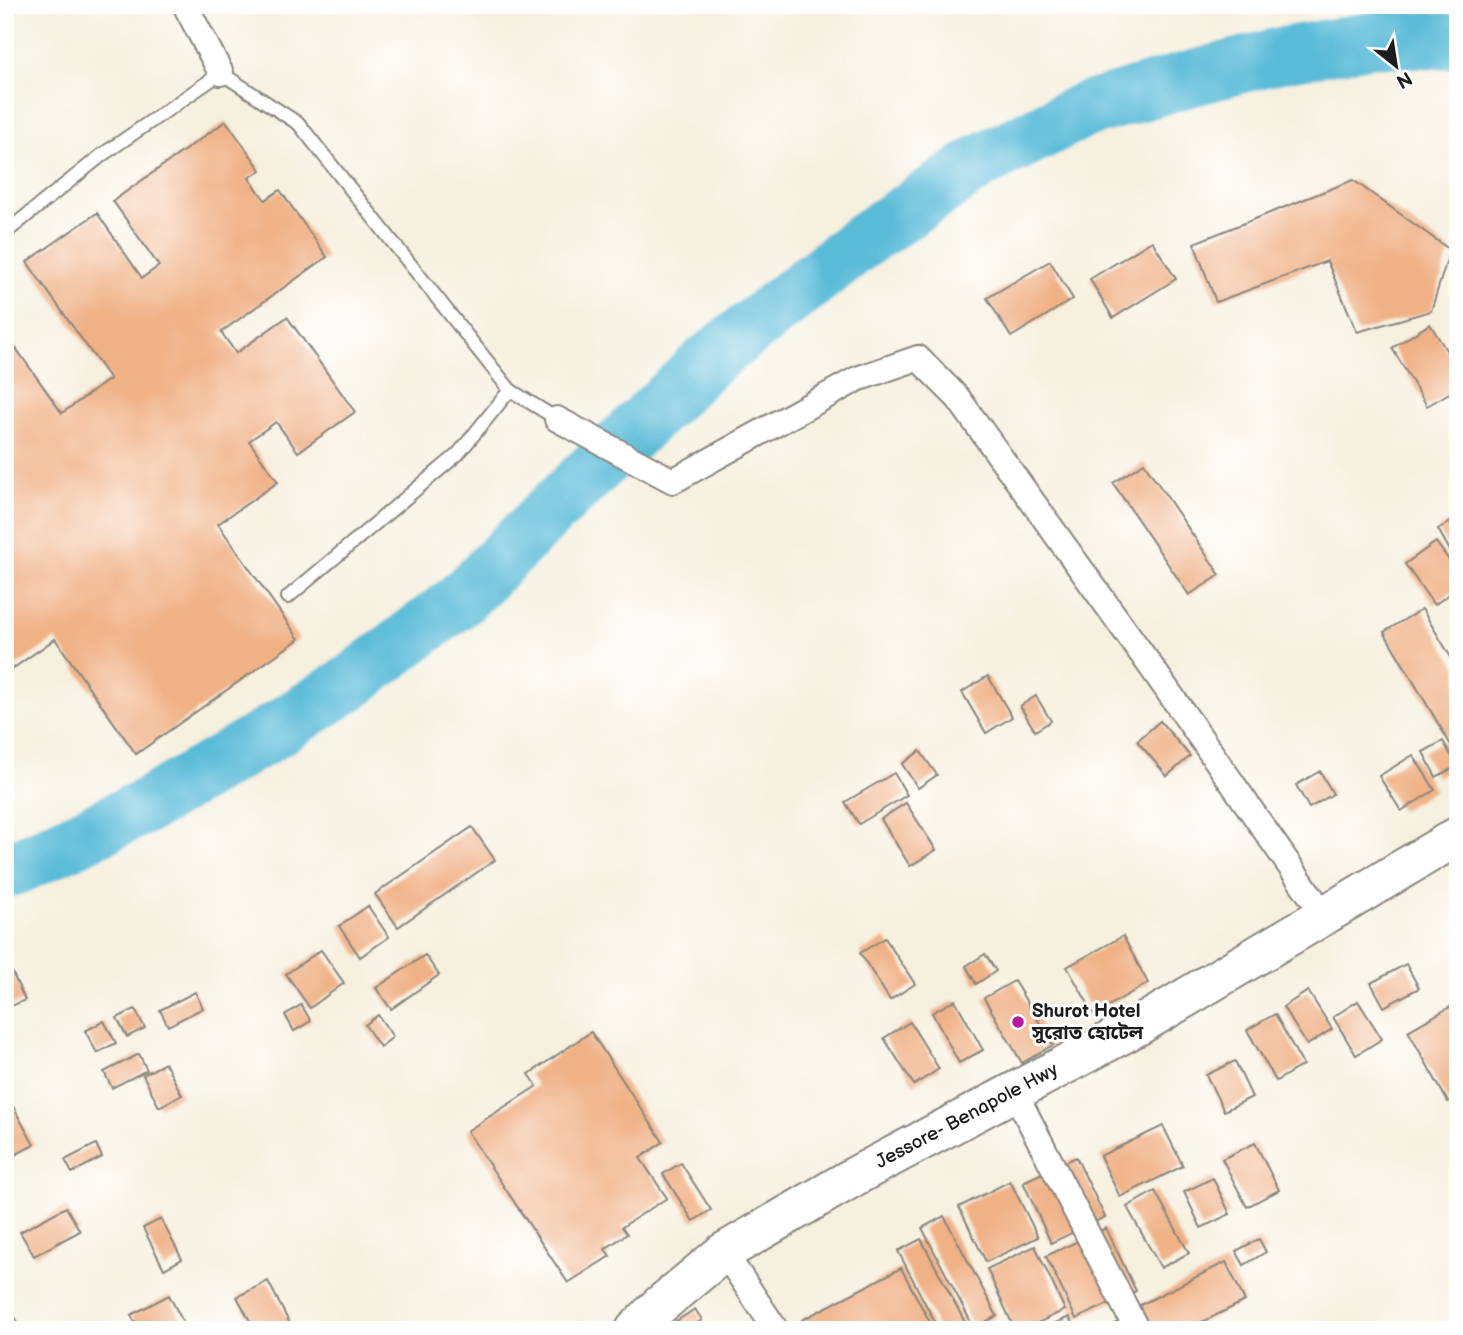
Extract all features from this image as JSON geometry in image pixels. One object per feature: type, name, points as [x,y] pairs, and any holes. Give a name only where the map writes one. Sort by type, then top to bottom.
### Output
[{"type":"highway","name":"Jessore- Benapole Hwy","points":[[635,1330],[660,1305],[723,1252],[857,1175],[1138,1026],[1458,836]]},
{"type":"street","points":[[185,5],[220,73]]},
{"type":"street","points":[[557,419],[673,481],[857,379],[918,358],[958,398],[1152,668],[1324,915]]},
{"type":"street","points":[[1014,1091],[1137,1330]]},
{"type":"street","points":[[723,1252],[776,1330]]},
{"type":"lane","points":[[5,233],[102,155],[220,73],[299,124],[510,390],[557,419]]},
{"type":"lane","points":[[288,597],[458,454],[510,390]]},
{"type":"building","points":[[226,121],[261,170],[249,178],[265,200],[280,190],[327,257],[221,332],[236,353],[287,317],[355,412],[298,452],[276,422],[249,441],[278,482],[218,524],[299,639],[136,754],[55,639],[5,674],[5,478],[8,476],[5,472],[5,333],[62,413],[110,379],[27,262],[97,213],[142,278],[159,266],[113,201]]},
{"type":"building","points":[[1353,180],[1450,250],[1431,311],[1357,332],[1327,261],[1216,302],[1194,243]]},
{"type":"building","points":[[1152,241],[1176,279],[1113,318],[1090,279]]},
{"type":"building","points":[[1050,261],[1073,299],[1011,337],[987,298]]},
{"type":"building","points":[[1430,324],[1458,369],[1458,388],[1427,406],[1392,348]]},
{"type":"building","points":[[1144,463],[1220,575],[1189,595],[1113,483]]},
{"type":"building","points":[[1450,522],[1458,537],[1458,565],[1438,529]]},
{"type":"building","points":[[1436,542],[1458,573],[1458,588],[1434,605],[1405,564]]},
{"type":"building","points":[[1422,609],[1458,669],[1458,757],[1384,632]]},
{"type":"building","points":[[988,676],[1012,717],[986,733],[962,692]]},
{"type":"building","points":[[1036,696],[1051,721],[1035,731],[1020,706]]},
{"type":"building","points":[[1160,721],[1190,756],[1167,776],[1137,741]]},
{"type":"building","points":[[1443,741],[1457,766],[1436,777],[1423,752]]},
{"type":"building","points":[[920,751],[937,775],[918,788],[902,764]]},
{"type":"building","points":[[1413,755],[1435,790],[1401,811],[1379,776]]},
{"type":"building","points":[[1320,771],[1333,794],[1309,808],[1296,785]]},
{"type":"building","points":[[894,773],[907,795],[859,824],[845,802]]},
{"type":"building","points":[[906,803],[936,850],[910,866],[881,819]]},
{"type":"building","points":[[472,827],[495,860],[398,927],[375,894]]},
{"type":"building","points":[[368,906],[389,937],[360,957],[339,926]]},
{"type":"building","points":[[1123,936],[1148,983],[1094,1014],[1067,967]]},
{"type":"building","points":[[885,938],[915,984],[890,1000],[860,953]]},
{"type":"building","points":[[321,950],[344,983],[310,1008],[286,974]]},
{"type":"building","points":[[985,954],[996,971],[976,984],[966,966]]},
{"type":"building","points":[[425,955],[439,975],[391,1009],[376,988]]},
{"type":"building","points":[[5,957],[25,1000],[5,1009]]},
{"type":"building","points":[[1406,964],[1419,988],[1384,1007],[1371,983]]},
{"type":"building","name":"Shurot Hotel সুরোত হোটেল","points":[[1014,981],[1053,1045],[1022,1063],[984,998]]},
{"type":"building","points":[[1308,991],[1332,1029],[1307,1045],[1283,1007]]},
{"type":"building","points":[[195,992],[203,1008],[168,1026],[160,1010]]},
{"type":"building","points":[[955,1000],[983,1050],[959,1063],[932,1013]]},
{"type":"building","points":[[1358,1001],[1382,1039],[1356,1055],[1333,1017]]},
{"type":"building","points":[[301,1005],[311,1021],[294,1031],[285,1015]]},
{"type":"building","points":[[1450,1007],[1458,1020],[1458,1096],[1448,1102],[1408,1031]]},
{"type":"building","points":[[135,1009],[145,1028],[127,1037],[117,1018]]},
{"type":"building","points":[[1275,1014],[1303,1065],[1276,1081],[1247,1030]]},
{"type":"building","points":[[378,1015],[393,1037],[380,1047],[365,1025]]},
{"type":"building","points":[[104,1021],[116,1043],[97,1053],[85,1031]]},
{"type":"building","points":[[910,1022],[939,1069],[914,1085],[884,1038]]},
{"type":"building","points":[[591,1032],[663,1142],[640,1158],[667,1198],[622,1227],[627,1234],[605,1249],[610,1256],[568,1283],[467,1131],[537,1086],[529,1074]]},
{"type":"building","points":[[139,1054],[147,1070],[112,1088],[104,1072]]},
{"type":"building","points":[[1235,1061],[1252,1097],[1224,1111],[1206,1075]]},
{"type":"building","points":[[165,1063],[182,1095],[159,1107],[143,1075]]},
{"type":"building","points":[[10,1101],[34,1145],[5,1160],[5,1103]]},
{"type":"building","points":[[1163,1126],[1183,1166],[1120,1197],[1100,1156]]},
{"type":"building","points":[[1255,1143],[1279,1190],[1247,1207],[1222,1159]]},
{"type":"building","points":[[96,1144],[102,1157],[72,1173],[65,1160]]},
{"type":"building","points":[[1076,1157],[1105,1217],[1051,1243],[1023,1182]]},
{"type":"building","points":[[681,1163],[711,1210],[693,1221],[663,1174]]},
{"type":"building","points":[[1213,1178],[1230,1214],[1201,1228],[1184,1192]]},
{"type":"building","points":[[1010,1181],[1038,1237],[986,1262],[959,1207]]},
{"type":"building","points":[[1155,1191],[1189,1253],[1161,1268],[1127,1207]]},
{"type":"building","points":[[66,1207],[80,1231],[34,1256],[20,1232]]},
{"type":"building","points":[[944,1216],[997,1316],[974,1328],[922,1228]]},
{"type":"building","points":[[161,1219],[182,1259],[164,1269],[143,1228]]},
{"type":"building","points":[[1106,1228],[1136,1291],[1076,1319],[1046,1256]]},
{"type":"building","points":[[921,1239],[969,1330],[939,1330],[898,1251]]},
{"type":"building","points":[[1259,1239],[1266,1252],[1244,1265],[1236,1251]]},
{"type":"building","points":[[1035,1246],[1065,1310],[1023,1330],[1015,1330],[987,1269]]},
{"type":"building","points":[[1226,1262],[1245,1301],[1186,1330],[1147,1330],[1136,1307]]},
{"type":"building","points":[[901,1268],[934,1330],[807,1330],[802,1320]]},
{"type":"building","points":[[268,1281],[293,1330],[255,1330],[237,1297]]},
{"type":"building","points":[[169,1295],[187,1330],[139,1330],[131,1315]]},
{"type":"building","points":[[695,1309],[702,1320],[687,1330],[676,1330],[672,1324]]},
{"type":"building","points":[[1069,1317],[1075,1330],[1051,1330],[1049,1326]]},
{"type":"building","points":[[1128,1317],[1134,1330],[1102,1330]]},
{"type":"waterway","points":[[5,870],[19,866],[148,805],[350,683],[460,600],[707,362],[865,239],[982,161],[1082,111],[1276,56],[1375,39],[1458,41]]},
{"type":"place","name":"Shurot Hotel সুরোত হোটেল","points":[[1018,1022]]}]
